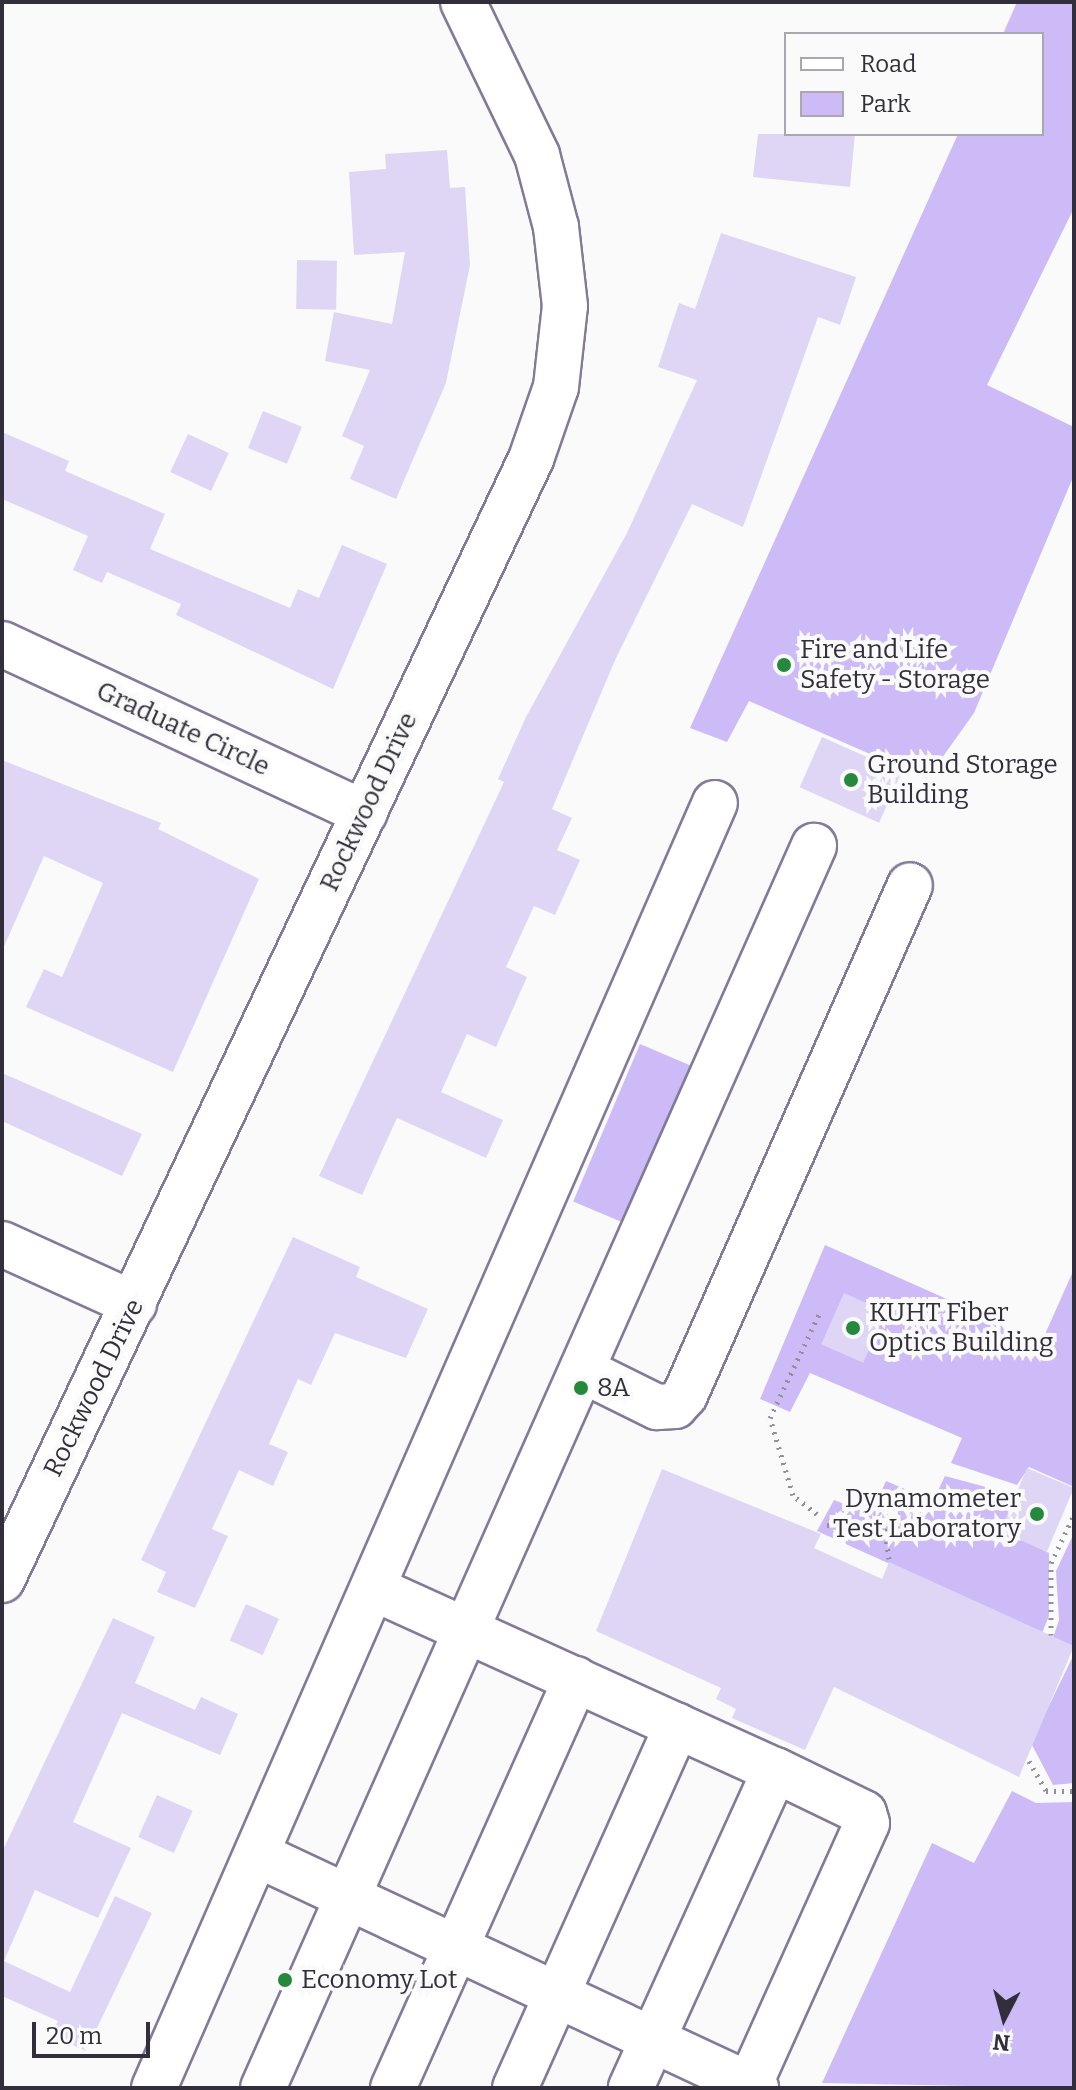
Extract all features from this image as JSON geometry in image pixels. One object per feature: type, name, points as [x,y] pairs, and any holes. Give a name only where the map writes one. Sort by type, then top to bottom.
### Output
[{"type":"street","name":"Rockwood Drive","points":[[2,1580],[531,459],[556,387],[565,306],[556,227],[537,155],[463,2]]},
{"type":"street","name":"Graduate Circle","points":[[2,644],[364,813]]},
{"type":"street","points":[[154,2088],[715,803]]},
{"type":"street","points":[[263,2088],[814,846]]},
{"type":"street","points":[[582,1370],[657,1407],[675,1406],[685,1395],[910,885]]},
{"type":"street","points":[[2,1244],[134,1304]]},
{"type":"street","points":[[258,1855],[751,2087],[867,1823],[864,1813],[775,1770],[373,1588]]},
{"type":"street","points":[[393,2088],[576,1679]]},
{"type":"street","points":[[515,2088],[677,1726]]},
{"type":"street","points":[[631,2088],[775,1770]]},
{"type":"path","points":[[817,1514],[793,1495],[770,1418],[821,1310]]},
{"type":"path","points":[[1051,1635],[1051,1563],[1074,1515]]},
{"type":"path","points":[[827,1525],[885,1530],[928,1516]]},
{"type":"path","points":[[885,1530],[889,1559]]},
{"type":"path","points":[[1029,1761],[1046,1791],[1074,1791]]},
{"type":"green space","points":[[1017,2],[1074,2],[1074,208],[987,385],[1074,427],[1074,475],[974,713],[927,779],[749,701],[727,742],[690,728],[957,136],[1044,136],[1044,32],[1004,32]]},
{"type":"green space","points":[[640,1044],[702,1070],[635,1228],[573,1201]]},
{"type":"green space","points":[[825,1245],[1042,1341],[1074,1269],[1074,1487],[1029,1467],[1017,1485],[951,1463],[962,1438],[810,1373],[790,1412],[760,1399]]},
{"type":"green space","points":[[945,1476],[1016,1495],[1003,1530],[1049,1553],[1049,1616],[1042,1633],[817,1531],[834,1500],[871,1514],[886,1481],[933,1501]]},
{"type":"green space","points":[[1074,1533],[1074,1650],[1052,1641],[1059,1620],[1056,1571]]},
{"type":"green space","points":[[1074,1654],[1074,1783],[1053,1785],[1031,1743]]},
{"type":"green space","points":[[1012,1791],[1036,1803],[1074,1802],[1074,2088],[822,2083],[932,1843],[974,1863]]},
{"type":"building","points":[[758,134],[855,136],[850,187],[753,177]]},
{"type":"building","points":[[447,150],[450,188],[465,187],[470,265],[446,383],[396,499],[350,479],[364,446],[342,436],[370,370],[325,361],[334,312],[392,324],[405,252],[354,255],[349,172],[386,169],[385,154]]},
{"type":"building","points":[[721,233],[856,277],[840,325],[818,317],[743,527],[692,504],[616,658],[552,809],[572,818],[557,850],[580,860],[555,915],[534,906],[506,967],[527,977],[496,1047],[467,1034],[441,1092],[503,1120],[486,1158],[397,1118],[362,1195],[319,1176],[504,782],[498,779],[526,717],[627,533],[697,380],[658,367],[679,303],[695,309]]},
{"type":"building","points":[[297,260],[337,261],[336,310],[296,309]]},
{"type":"building","points":[[263,411],[302,427],[287,464],[248,448]]},
{"type":"building","points":[[2,432],[69,461],[65,471],[165,514],[150,549],[290,608],[298,589],[319,598],[342,545],[387,564],[333,689],[176,615],[181,604],[107,572],[102,583],[73,570],[88,536],[2,499]]},
{"type":"building","points":[[188,434],[229,453],[211,491],[170,472]]},
{"type":"building","name":"Ground Storage Building","points":[[822,737],[901,772],[879,823],[800,787]]},
{"type":"building","points":[[2,760],[161,823],[158,829],[259,879],[173,1072],[26,1007],[44,969],[62,977],[103,883],[44,856],[2,951]]},
{"type":"building","points":[[2,1073],[142,1134],[122,1176],[2,1121]]},
{"type":"building","points":[[293,1237],[360,1267],[356,1277],[428,1309],[406,1358],[335,1333],[311,1385],[298,1379],[269,1444],[288,1452],[273,1486],[239,1470],[212,1529],[228,1536],[195,1608],[157,1592],[166,1572],[141,1560]]},
{"type":"building","name":"KUHT Fiber Optics Building","points":[[844,1293],[886,1312],[863,1363],[821,1344]]},
{"type":"building","name":"Dynamometer Test Laboratory","points":[[1027,1468],[1074,1488],[1047,1551],[1000,1532]]},
{"type":"building","points":[[662,1469],[821,1534],[814,1548],[882,1579],[889,1562],[1074,1646],[1019,1777],[834,1687],[805,1750],[732,1718],[736,1709],[716,1699],[721,1688],[596,1631]]},
{"type":"building","points":[[246,1604],[279,1619],[263,1655],[230,1641]]},
{"type":"building","points":[[113,1618],[155,1637],[135,1683],[195,1710],[201,1697],[238,1714],[220,1755],[122,1713],[73,1822],[131,1848],[98,1918],[35,1890],[4,1961],[70,1992],[115,1896],[152,1913],[86,2051],[51,2035],[58,2021],[2,1996],[2,1852]]},
{"type":"building","points":[[157,1795],[193,1811],[174,1853],[138,1837]]},
{"type":"place","name":"Fire and Life Safety - Storage","points":[[784,665]]},
{"type":"place","name":"Ground Storage Building","points":[[851,780]]},
{"type":"place","name":"KUHT Fiber Optics Building","points":[[853,1328]]},
{"type":"place","name":"8A","points":[[581,1388]]},
{"type":"place","name":"Dynamometer Test Laboratory","points":[[1037,1514]]},
{"type":"place","name":"Economy Lot","points":[[285,1980]]}]
